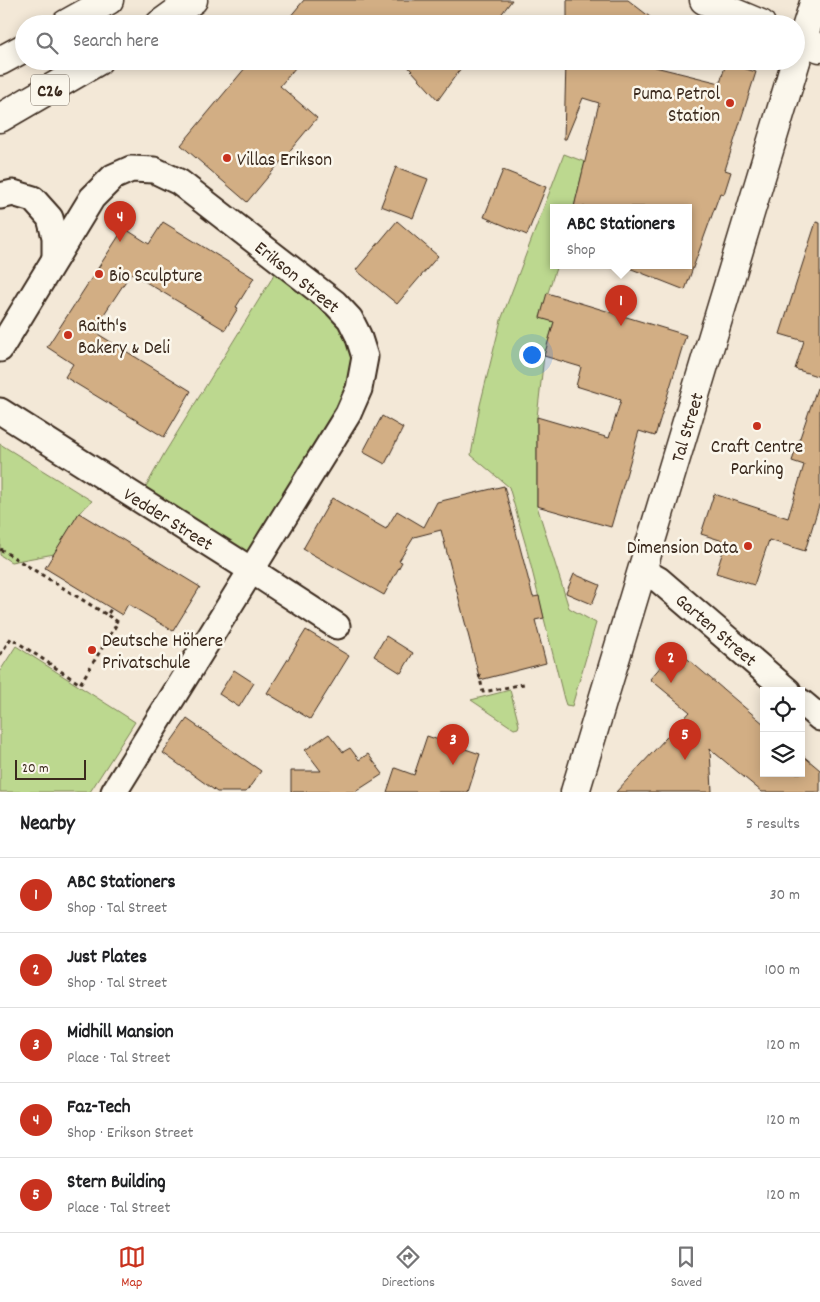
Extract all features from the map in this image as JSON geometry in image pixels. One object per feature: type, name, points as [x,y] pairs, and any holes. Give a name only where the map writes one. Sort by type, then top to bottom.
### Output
[{"type":"main road","points":[[82,15],[108,0]]},
{"type":"main road","points":[[172,15],[193,0]]},
{"type":"main road","points":[[704,0],[740,15]]},
{"type":"main road","name":"Tal Street","points":[[805,38],[815,0]]},
{"type":"main road","name":"C26","points":[[0,61],[15,53]]},
{"type":"main road","name":"C26","points":[[0,118],[83,70]]},
{"type":"main road","name":"Tal Street","points":[[575,792],[796,70]]},
{"type":"street","name":"Erikson Street","points":[[0,349],[92,198],[113,177],[131,169],[154,170],[179,182],[335,303],[350,319],[358,335],[365,357],[359,389],[348,414],[114,792]]},
{"type":"street","points":[[0,196],[14,193],[33,199],[50,218],[55,237],[55,258]]},
{"type":"street","name":"Vedder Street","points":[[0,410],[337,626]]},
{"type":"street","name":"Garten Street","points":[[643,571],[659,580],[783,687]]},
{"type":"street","points":[[805,705],[820,718]]},
{"type":"path","points":[[0,549],[118,622],[80,684],[11,638],[0,655]]},
{"type":"path","points":[[107,615],[111,609]]},
{"type":"path","points":[[479,674],[483,692],[524,684]]},
{"type":"green space","points":[[564,154],[585,162],[575,204],[550,204],[550,269],[556,269],[540,317],[554,322],[544,356],[537,417],[537,506],[569,608],[596,623],[572,706],[566,705],[564,699],[526,546],[509,487],[471,455],[480,405],[501,320]]},
{"type":"green space","points":[[280,260],[335,303],[365,357],[251,570],[139,499],[164,454],[271,280]]},
{"type":"green space","points":[[0,444],[92,501],[79,513],[54,554],[11,562],[0,555]]},
{"type":"green space","points":[[16,646],[135,722],[90,792],[0,792],[0,671]]},
{"type":"green space","points":[[510,690],[519,725],[518,728],[514,729],[471,700]]},
{"type":"building","points":[[304,0],[512,0],[501,15],[292,15]]},
{"type":"building","points":[[567,0],[628,0],[647,15],[567,15]]},
{"type":"building","points":[[244,70],[293,70],[280,86],[317,118],[247,202],[181,145]]},
{"type":"building","points":[[411,70],[460,70],[438,100]]},
{"type":"building","points":[[566,70],[667,70],[720,83],[724,70],[749,70],[756,72],[725,170],[731,172],[724,194],[720,193],[685,290],[632,269],[692,269],[692,204],[575,204],[599,103],[583,98],[566,139],[564,139]]},
{"type":"building","points":[[396,167],[428,179],[413,218],[381,206]]},
{"type":"building","points":[[503,170],[546,187],[527,235],[484,217]]},
{"type":"building","points":[[397,221],[438,256],[397,304],[356,270]]},
{"type":"building","points":[[163,222],[254,278],[236,307],[238,308],[225,330],[131,273],[93,331],[191,391],[164,437],[65,377],[73,364],[47,347],[124,228],[149,244]]},
{"type":"building","points":[[816,222],[820,223],[820,377],[795,369],[804,341],[780,334]]},
{"type":"building","points":[[547,293],[686,335],[655,436],[639,431],[611,527],[537,506],[537,417],[609,438],[621,400],[576,386],[581,367],[544,356],[554,322],[540,318]]},
{"type":"building","points":[[817,388],[820,389],[820,502],[805,551],[769,540],[754,585],[716,573],[726,542],[701,534],[714,494],[788,518],[804,465],[792,461]]},
{"type":"building","points":[[382,416],[403,428],[385,464],[363,452]]},
{"type":"building","points":[[504,486],[533,597],[539,596],[544,618],[535,620],[546,663],[480,680],[441,530],[414,537],[399,561],[402,562],[384,595],[303,549],[332,498],[386,529],[397,511],[424,527],[437,502]]},
{"type":"building","points":[[79,513],[200,587],[173,631],[128,604],[122,615],[45,568]]},
{"type":"building","points":[[574,574],[600,585],[592,604],[566,593]]},
{"type":"building","points":[[306,630],[349,656],[310,719],[267,693]]},
{"type":"building","points":[[386,636],[413,653],[401,673],[374,656]]},
{"type":"building","points":[[676,649],[760,721],[760,777],[805,777],[805,757],[820,770],[820,792],[762,792],[710,749],[712,792],[616,792],[690,712],[650,679]]},
{"type":"building","points":[[234,670],[254,683],[239,707],[219,694]]},
{"type":"building","points":[[187,719],[261,771],[246,792],[217,792],[163,753]]},
{"type":"building","points":[[329,734],[343,752],[350,748],[359,760],[368,754],[383,774],[355,792],[291,792],[291,771],[321,771],[305,750]]},
{"type":"building","points":[[427,736],[480,754],[468,792],[387,792],[395,768],[414,775]]},
{"type":"place","name":"Puma Petrol Station","points":[[730,103]]},
{"type":"place","name":"Villas Erikson","points":[[227,158]]},
{"type":"place","name":"Faz-Tech","points":[[120,242]]},
{"type":"place","name":"Bio Sculpture","points":[[99,274]]},
{"type":"place","name":"ABC Stationers","points":[[621,326]]},
{"type":"place","name":"Raith's Bakery & Deli","points":[[68,335]]},
{"type":"place","name":"Craft Centre Parking","points":[[757,426]]},
{"type":"place","name":"Dimension Data","points":[[748,546]]},
{"type":"place","name":"Deutsche Höhere Privatschule","points":[[92,650]]},
{"type":"place","name":"Just Plates","points":[[671,683]]},
{"type":"place","name":"Stern Building","points":[[685,760]]},
{"type":"place","name":"Midhill Mansion","points":[[453,765]]}]
